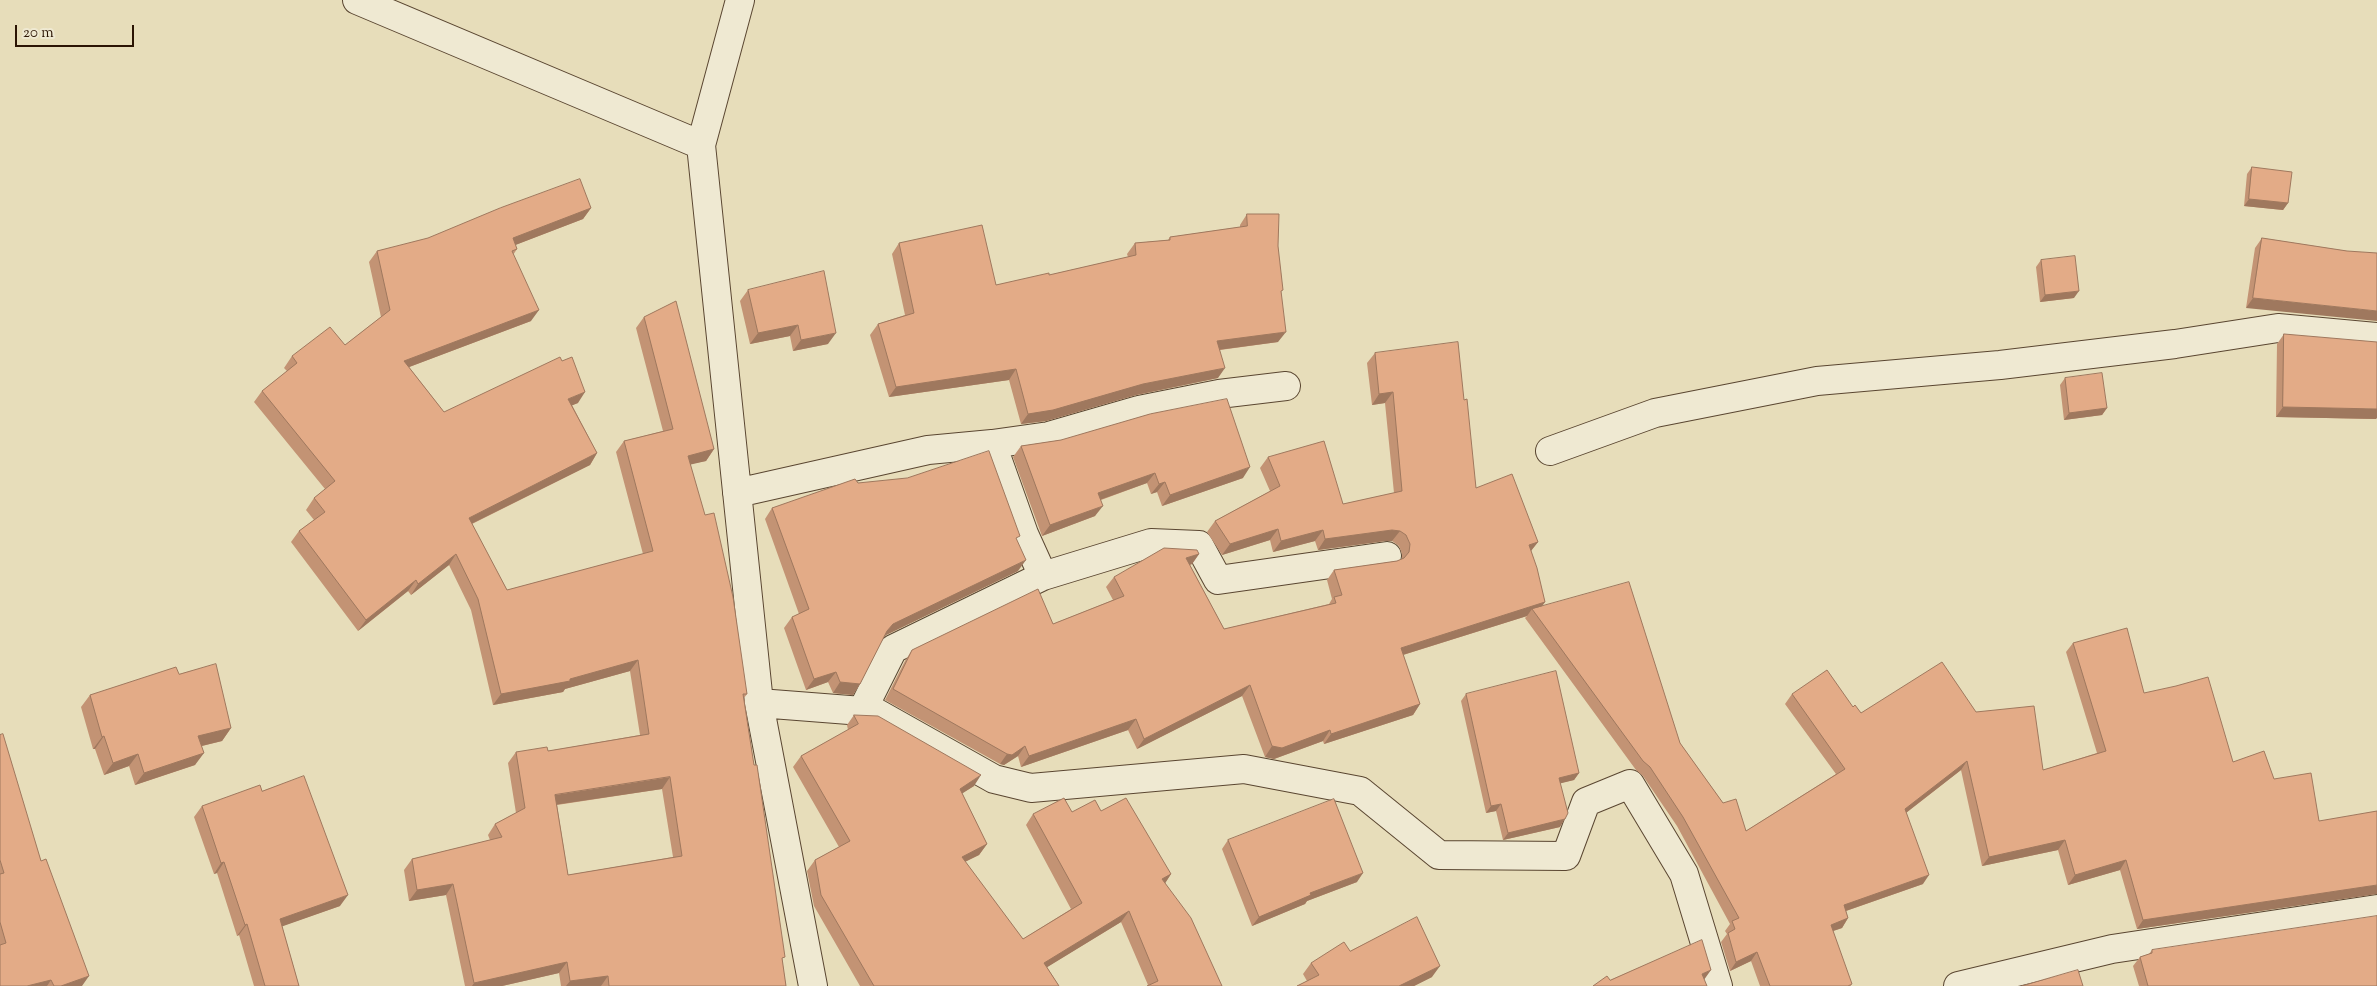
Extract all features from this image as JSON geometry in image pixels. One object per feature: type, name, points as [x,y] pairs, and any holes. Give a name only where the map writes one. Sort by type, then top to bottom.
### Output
[{"type":"street","points":[[357,0],[701,145]]},
{"type":"street","points":[[740,0],[701,145],[759,703],[813,986]]},
{"type":"street","points":[[1550,451],[1655,413],[1818,382],[2175,344],[2278,328],[2377,336]]},
{"type":"street","points":[[737,494],[928,450],[1049,436],[1139,410],[1210,396],[1286,386]]},
{"type":"street","points":[[992,444],[1024,534],[1043,576]]},
{"type":"street","points":[[862,711],[893,649],[1043,576],[1151,543],[1199,545],[1218,580],[1387,556]]},
{"type":"street","points":[[759,703],[875,712],[994,779],[1031,788],[1244,769],[1360,791],[1439,856],[1566,856],[1586,802],[1630,784],[1684,874],[1718,986]]},
{"type":"street","points":[[1958,986],[2112,948],[2377,909]]},
{"type":"building","points":[[2252,167],[2292,172],[2288,203],[2249,199]]},
{"type":"building","points":[[580,179],[591,208],[513,238],[517,249],[512,251],[539,310],[404,361],[444,412],[560,357],[562,361],[572,357],[585,392],[568,399],[597,453],[469,518],[507,590],[653,551],[624,441],[673,429],[644,317],[676,301],[714,449],[688,456],[705,515],[714,513],[733,597],[747,694],[743,694],[754,765],[757,765],[785,957],[782,958],[786,986],[609,986],[608,976],[570,981],[567,962],[474,983],[453,884],[417,890],[412,859],[502,837],[495,824],[525,808],[516,752],[547,747],[548,751],[649,734],[638,660],[570,679],[570,681],[501,694],[478,599],[456,554],[418,584],[416,580],[366,620],[299,531],[325,512],[314,498],[335,481],[262,391],[297,363],[292,356],[330,327],[345,345],[390,310],[377,251],[428,238],[500,208]],"holes":[[[670,777],[682,856],[568,875],[555,795]]]},
{"type":"building","points":[[1247,214],[1279,214],[1278,246],[1286,332],[1217,341],[1225,368],[1143,384],[1053,410],[1028,414],[1016,369],[896,387],[878,324],[914,313],[899,243],[982,225],[996,285],[1136,255],[1135,243],[1170,240],[1170,237],[1247,226]]},
{"type":"building","points":[[2262,238],[2347,251],[2377,253],[2377,311],[2253,298]]},
{"type":"building","points":[[2075,256],[2079,291],[2045,295],[2041,260]]},
{"type":"building","points":[[824,271],[836,333],[801,340],[798,325],[758,333],[748,290]]},
{"type":"building","points":[[2284,334],[2377,342],[2377,409],[2283,407]]},
{"type":"building","points":[[1458,342],[1464,400],[1467,399],[1476,488],[1512,474],[1538,542],[1529,545],[1545,602],[1401,648],[1420,704],[1331,734],[1330,730],[1282,748],[1272,746],[1250,685],[1144,739],[1136,719],[1029,756],[1025,746],[1012,755],[1007,754],[893,689],[912,650],[1038,589],[1053,624],[1124,596],[1114,577],[1164,548],[1197,550],[1199,554],[1186,558],[1224,629],[1336,603],[1334,597],[1342,595],[1334,570],[1397,561],[1404,558],[1409,552],[1410,544],[1406,535],[1400,531],[1392,530],[1325,539],[1323,530],[1281,541],[1278,529],[1230,544],[1215,521],[1280,486],[1268,457],[1324,441],[1343,504],[1402,491],[1393,392],[1379,394],[1375,353]]},
{"type":"building","points":[[2102,373],[2107,408],[2069,413],[2065,378]]},
{"type":"building","points":[[1227,399],[1250,467],[1170,495],[1165,482],[1159,484],[1155,473],[1098,493],[1103,506],[1050,525],[1021,446],[1061,440],[1150,414]]},
{"type":"building","points":[[989,451],[1020,536],[1016,538],[1026,560],[893,624],[887,631],[860,684],[840,682],[836,672],[814,679],[792,617],[809,609],[772,508],[855,479],[858,483],[907,478]]},
{"type":"building","points":[[1629,582],[1680,743],[1723,803],[1736,799],[1746,831],[1845,769],[1792,694],[1827,670],[1853,707],[1855,705],[1861,713],[1942,662],[1976,712],[2034,706],[2043,770],[2106,751],[2073,643],[2127,628],[2144,693],[2208,677],[2233,762],[2264,751],[2274,779],[2311,773],[2319,821],[2377,811],[2377,885],[2143,920],[2126,860],[2075,875],[2065,840],[1989,857],[1967,761],[1905,809],[1929,875],[1844,905],[1848,918],[1831,925],[1852,984],[1848,986],[1770,986],[1757,952],[1736,962],[1728,933],[1735,929],[1732,921],[1739,918],[1683,817],[1650,767],[1643,761],[1532,609]]},
{"type":"building","points":[[216,664],[231,728],[198,736],[204,753],[144,773],[138,754],[113,763],[104,736],[102,737],[90,695],[176,667],[179,674]]},
{"type":"building","points":[[1556,671],[1579,773],[1559,778],[1568,813],[1565,819],[1508,833],[1501,804],[1491,806],[1466,694]]},
{"type":"building","points":[[854,715],[878,716],[981,775],[960,789],[987,844],[962,857],[1023,939],[1082,903],[1033,814],[1064,798],[1072,812],[1095,800],[1101,811],[1126,798],[1171,874],[1162,879],[1191,918],[1222,986],[1147,986],[1158,981],[1129,911],[1044,963],[1059,986],[874,986],[821,895],[815,860],[850,841],[801,756],[858,724]]},
{"type":"building","points":[[3,734],[41,861],[46,859],[89,976],[61,986],[54,986],[51,980],[27,986],[0,986],[0,945],[6,943],[0,922],[0,874],[4,873],[0,860],[0,735]]},
{"type":"building","points":[[304,776],[348,895],[280,919],[299,986],[265,986],[247,924],[245,925],[224,862],[221,863],[202,806],[260,785],[262,791]]},
{"type":"building","points":[[1334,799],[1363,873],[1310,893],[1311,895],[1259,917],[1228,840]]},
{"type":"building","points":[[2377,916],[2377,986],[2148,986],[2140,957],[2152,953],[2152,950]]},
{"type":"building","points":[[1417,917],[1440,966],[1399,986],[1297,986],[1319,975],[1311,963],[1344,942],[1350,951]]},
{"type":"building","points":[[1702,940],[1711,970],[1702,974],[1707,986],[1593,986],[1607,976],[1610,980]]},
{"type":"building","points":[[2078,970],[2083,986],[2022,986]]}]
